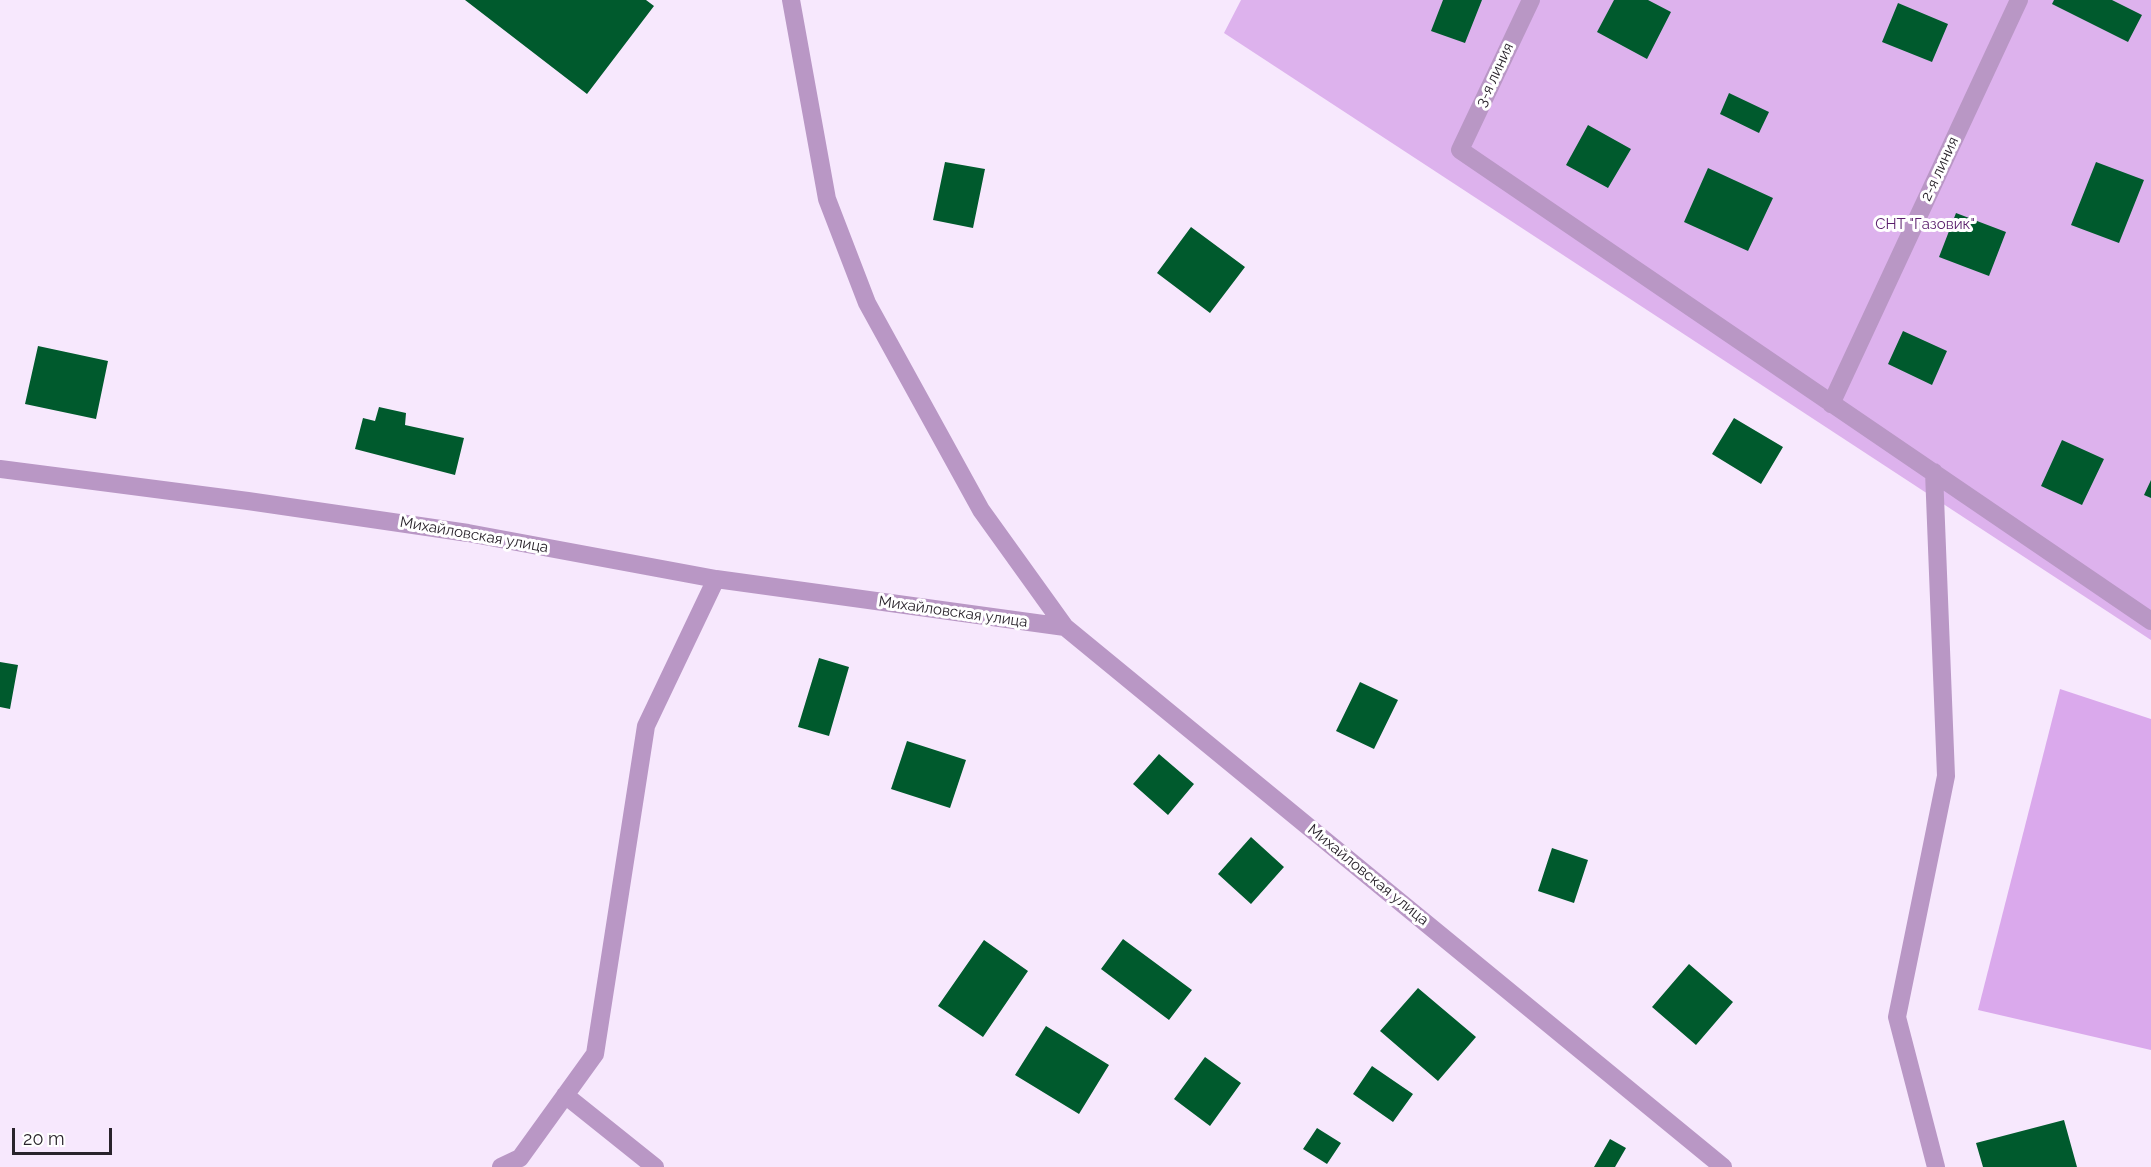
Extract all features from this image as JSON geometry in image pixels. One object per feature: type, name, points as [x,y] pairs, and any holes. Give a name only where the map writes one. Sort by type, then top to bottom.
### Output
[{"type":"street","points":[[792,0],[827,199],[867,303],[981,510],[1065,627]]},
{"type":"street","name":"3-я линия","points":[[1531,0],[1460,150],[1831,404]]},
{"type":"street","name":"2-я линия","points":[[1831,404],[2019,0]]},
{"type":"street","points":[[1831,404],[2151,621]]},
{"type":"street","name":"Михайловская улица","points":[[0,469],[248,501],[468,533],[716,579],[1065,627],[1723,1167]]},
{"type":"street","points":[[1934,472],[1946,776],[1897,1017],[1936,1167]]},
{"type":"street","points":[[501,1167],[522,1163],[565,1095],[595,1054],[646,726],[716,579]]},
{"type":"street","points":[[565,1095],[656,1167]]},
{"type":"green space","name":"СНТ \"Газовик\"","points":[[1241,0],[2151,0],[2151,640],[1224,33]]},
{"type":"shaded area","points":[[2060,689],[2151,719],[2151,1050],[1978,1010]]},
{"type":"building","points":[[465,0],[646,0],[654,6],[587,94]]},
{"type":"building","points":[[1443,0],[1482,0],[1465,43],[1431,31]]},
{"type":"building","points":[[1614,0],[1648,0],[1671,12],[1647,59],[1597,32]]},
{"type":"building","points":[[2054,0],[2112,0],[2142,15],[2128,42],[2052,4]]},
{"type":"building","points":[[1898,3],[1948,24],[1932,62],[1882,42]]},
{"type":"building","points":[[1729,93],[1769,112],[1759,133],[1720,114]]},
{"type":"building","points":[[1588,125],[1631,149],[1608,188],[1566,165]]},
{"type":"building","points":[[945,162],[985,169],[973,228],[933,220]]},
{"type":"building","points":[[2096,162],[2144,180],[2119,243],[2071,225]]},
{"type":"building","points":[[1708,168],[1773,198],[1748,251],[1684,222]]},
{"type":"building","points":[[1956,213],[2006,232],[1989,276],[1939,257]]},
{"type":"building","points":[[1191,227],[1245,267],[1210,313],[1157,273]]},
{"type":"building","points":[[1903,331],[1947,351],[1932,385],[1888,364]]},
{"type":"building","points":[[38,346],[108,361],[96,419],[25,404]]},
{"type":"building","points":[[379,407],[406,413],[405,425],[464,438],[455,475],[355,449],[363,418],[375,421]]},
{"type":"building","points":[[1734,418],[1783,447],[1761,484],[1712,454]]},
{"type":"building","points":[[2062,440],[2104,459],[2082,505],[2041,486]]},
{"type":"building","points":[[2151,480],[2151,498],[2144,495]]},
{"type":"building","points":[[819,658],[849,667],[829,736],[798,727]]},
{"type":"building","points":[[0,662],[18,665],[10,709],[0,707]]},
{"type":"building","points":[[1360,682],[1398,700],[1374,749],[1336,731]]},
{"type":"building","points":[[907,741],[966,760],[950,808],[891,789]]},
{"type":"building","points":[[1159,754],[1194,784],[1168,815],[1133,784]]},
{"type":"building","points":[[1251,837],[1284,867],[1251,904],[1218,874]]},
{"type":"building","points":[[1552,848],[1588,860],[1574,903],[1538,891]]},
{"type":"building","points":[[1123,939],[1192,990],[1169,1020],[1101,969]]},
{"type":"building","points":[[984,940],[1028,971],[983,1037],[938,1006]]},
{"type":"building","points":[[1689,964],[1733,1002],[1696,1045],[1652,1007]]},
{"type":"building","points":[[1418,988],[1476,1037],[1438,1081],[1380,1031]]},
{"type":"building","points":[[1046,1026],[1109,1065],[1079,1114],[1015,1075]]},
{"type":"building","points":[[1205,1057],[1241,1083],[1210,1126],[1174,1099]]},
{"type":"building","points":[[1372,1066],[1413,1094],[1393,1122],[1353,1094]]},
{"type":"building","points":[[2064,1120],[2077,1167],[1983,1167],[1976,1143]]},
{"type":"building","points":[[1317,1128],[1341,1143],[1327,1164],[1303,1149]]},
{"type":"building","points":[[1610,1139],[1626,1148],[1615,1167],[1594,1167]]}]
